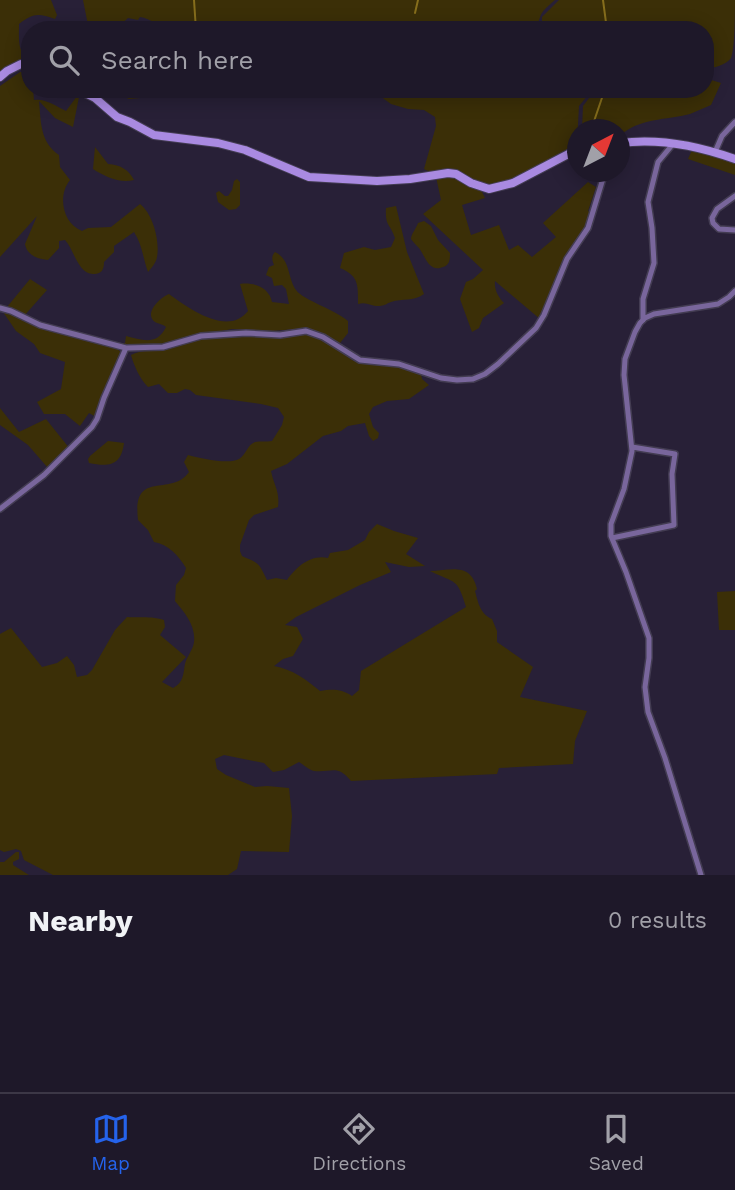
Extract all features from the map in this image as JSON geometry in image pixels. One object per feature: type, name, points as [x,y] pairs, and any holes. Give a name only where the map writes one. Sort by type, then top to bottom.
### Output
[{"type":"street","points":[[0,77],[21,64]]},
{"type":"street","points":[[95,98],[117,117],[154,135],[218,143],[246,150],[309,177],[377,181],[448,173],[489,189],[513,183],[567,155]]},
{"type":"street","points":[[715,152],[722,136],[735,122]]},
{"type":"street","points":[[630,144],[663,142],[715,152],[735,159]]},
{"type":"street","points":[[643,320],[643,299],[654,263],[648,202],[658,162],[673,144]]},
{"type":"street","points":[[0,307],[49,327],[126,348],[163,347],[201,336],[246,333],[281,335],[306,331],[323,337],[360,360],[399,364],[441,378],[473,379],[498,364],[536,328],[568,259],[588,228],[603,182]]},
{"type":"street","points":[[735,196],[717,209],[712,218],[719,229],[735,230]]},
{"type":"street","points":[[701,875],[648,712],[645,687],[649,638],[612,538],[611,524],[624,489],[632,447],[624,375],[625,359],[635,332],[643,320],[654,314],[718,304],[735,290]]},
{"type":"street","points":[[0,509],[44,475],[92,427],[126,348]]},
{"type":"street","points":[[612,538],[674,525],[671,486],[675,454],[632,447]]},
{"type":"shaded area","points":[[0,0],[51,0],[57,15],[55,19],[40,15],[21,21],[21,62],[0,76]]},
{"type":"shaded area","points":[[83,0],[555,0],[542,13],[539,21],[152,21],[140,17],[138,20],[128,18],[125,21],[87,21]]},
{"type":"shaded area","points":[[559,0],[735,0],[731,58],[714,67],[714,21],[542,21],[542,17]]},
{"type":"shaded area","points":[[21,72],[21,98],[46,101],[66,111],[76,98],[79,98],[73,127],[55,118],[39,101],[45,138],[59,155],[60,167],[70,180],[63,201],[66,216],[82,231],[88,228],[111,227],[140,204],[152,221],[158,251],[154,265],[148,272],[134,232],[114,246],[114,252],[104,262],[102,271],[97,274],[89,273],[80,266],[65,240],[59,241],[59,248],[48,260],[33,256],[25,244],[37,216],[0,257],[0,86]]},
{"type":"shaded area","points":[[714,81],[721,83],[711,105],[690,114],[630,128],[630,119],[582,119],[583,106],[589,98],[714,98]]},
{"type":"shaded area","points":[[383,98],[586,98],[579,106],[578,119],[567,119],[567,149],[531,171],[493,184],[477,183],[450,171],[424,169],[436,126],[435,117],[424,110],[391,104]]},
{"type":"shaded area","points":[[95,147],[108,164],[124,169],[134,180],[118,180],[93,169]]},
{"type":"shaded area","points":[[692,150],[735,161],[735,175],[688,159]]},
{"type":"shaded area","points":[[456,176],[481,190],[485,198],[462,205],[471,235],[499,225],[509,250],[518,245],[532,257],[556,237],[543,223],[588,182],[596,187],[588,211],[592,213],[590,221],[567,258],[540,319],[495,281],[497,293],[504,303],[483,318],[479,328],[472,332],[460,299],[466,282],[483,270],[423,214],[441,200],[436,177]]},
{"type":"shaded area","points":[[237,179],[240,182],[240,205],[229,210],[218,202],[216,193],[219,191],[228,196]]},
{"type":"shaded area","points":[[396,206],[407,252],[424,294],[380,306],[358,304],[354,278],[340,268],[344,253],[364,247],[375,250],[391,247],[395,238],[387,222],[386,208]]},
{"type":"shaded area","points":[[424,221],[431,226],[438,240],[450,253],[449,262],[445,266],[431,266],[411,239],[418,223]]},
{"type":"shaded area","points":[[275,252],[284,259],[293,285],[300,294],[348,321],[348,333],[340,343],[307,328],[272,331],[232,329],[158,347],[122,344],[125,343],[126,336],[149,340],[162,333],[166,327],[155,322],[151,314],[158,302],[169,294],[208,318],[219,321],[240,318],[248,311],[240,284],[260,287],[268,293],[272,302],[289,304],[286,289],[282,285],[274,286],[272,278],[266,275],[269,267],[274,265],[272,258]]},
{"type":"shaded area","points":[[30,279],[47,290],[24,316],[7,307]]},
{"type":"shaded area","points":[[1,309],[49,329],[117,348],[122,354],[96,417],[89,413],[80,426],[65,414],[44,414],[37,402],[61,389],[65,362],[40,353],[34,344],[16,331]]},
{"type":"shaded area","points":[[304,333],[327,342],[352,360],[366,364],[401,366],[421,374],[422,379],[429,385],[409,399],[387,401],[373,407],[369,414],[373,427],[379,433],[378,438],[373,441],[365,423],[348,426],[323,436],[287,464],[271,471],[278,507],[254,515],[249,520],[240,545],[242,556],[258,564],[267,580],[287,580],[299,566],[310,560],[328,558],[330,553],[348,550],[365,540],[377,524],[418,538],[406,554],[425,566],[409,567],[385,562],[391,572],[296,617],[285,625],[297,627],[303,639],[293,656],[274,666],[299,676],[320,691],[337,690],[352,696],[359,690],[361,671],[466,607],[458,586],[430,571],[465,571],[474,580],[482,611],[492,619],[497,631],[497,642],[533,667],[520,697],[587,711],[575,741],[573,764],[499,768],[497,774],[351,781],[338,771],[314,771],[299,762],[273,772],[264,763],[224,755],[215,759],[217,769],[226,775],[255,787],[289,788],[292,816],[289,852],[241,851],[237,869],[228,875],[53,875],[24,860],[21,851],[0,850],[0,634],[11,628],[42,667],[57,663],[67,656],[74,665],[77,677],[87,675],[92,670],[115,630],[127,617],[164,620],[165,627],[160,635],[186,657],[162,682],[173,688],[177,686],[194,642],[192,625],[175,601],[176,585],[186,568],[173,551],[154,542],[148,530],[138,520],[141,494],[154,486],[181,479],[189,472],[184,462],[188,455],[234,461],[255,442],[272,441],[282,425],[284,417],[278,408],[196,395],[185,389],[168,393],[159,384],[148,387],[131,355],[143,351],[165,350],[203,338]]},
{"type":"shaded area","points":[[0,408],[19,432],[46,419],[70,449],[48,468],[28,445],[0,425]]},
{"type":"shaded area","points":[[108,441],[124,443],[117,460],[102,465],[89,463],[90,456]]},
{"type":"shaded area","points":[[735,591],[735,630],[719,630],[717,592]]},
{"type":"shaded area","points":[[19,852],[19,859],[13,862],[13,865],[29,875],[0,875],[0,862],[4,862]]},
{"type":"waterway","points":[[194,0],[195,21]]},
{"type":"waterway","points":[[415,13],[418,0]]},
{"type":"waterway","points":[[603,0],[606,21]]},
{"type":"waterway","points":[[595,119],[602,98]]}]
